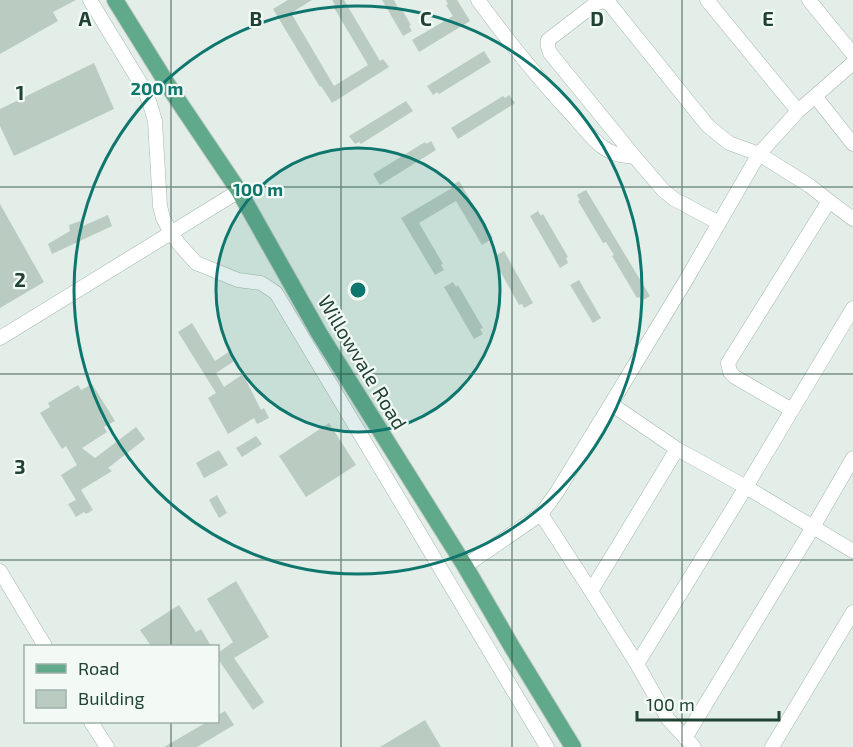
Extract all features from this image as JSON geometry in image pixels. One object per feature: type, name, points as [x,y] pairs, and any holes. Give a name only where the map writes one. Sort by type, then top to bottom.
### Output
[{"type":"main road","name":"Willowvale Road","points":[[115,0],[238,191],[319,333],[465,566],[573,747]]},
{"type":"street","points":[[90,0],[144,89],[150,105],[155,121],[160,206],[171,233],[196,263],[238,279],[261,283],[276,293],[547,747]]},
{"type":"street","points":[[478,0],[554,96],[593,139],[615,154],[634,156]]},
{"type":"street","points":[[707,0],[798,111]]},
{"type":"street","points":[[809,0],[853,54]]},
{"type":"street","points":[[719,224],[669,195],[634,156],[554,58],[548,47],[548,40],[598,2],[609,3],[708,126],[729,143],[759,154],[810,186],[853,219]]},
{"type":"street","points":[[465,566],[541,514],[611,404],[759,154],[798,111],[853,63]]},
{"type":"street","points":[[815,96],[853,144]]},
{"type":"street","points":[[0,338],[238,191]]},
{"type":"street","points":[[792,410],[735,377],[730,372],[728,363],[829,201]]},
{"type":"street","points":[[637,664],[853,308]]},
{"type":"street","points":[[611,404],[677,449],[853,551]]},
{"type":"street","points":[[591,591],[677,449]]},
{"type":"street","points":[[541,514],[637,664],[668,719],[689,743],[853,458]]},
{"type":"street","points":[[0,572],[6,595],[44,645]]},
{"type":"street","points":[[772,747],[853,612]]},
{"type":"street","points":[[92,723],[107,747]]},
{"type":"building","points":[[0,0],[76,0],[53,12],[58,21],[0,54]]},
{"type":"building","points":[[288,0],[312,0],[291,13],[334,86],[368,65],[333,6],[335,5],[332,0],[344,0],[380,61],[383,59],[389,67],[332,103],[273,9]]},
{"type":"building","points":[[382,0],[394,0],[411,25],[409,26],[412,31],[403,36]]},
{"type":"building","points":[[446,0],[457,0],[470,21],[419,52],[412,40],[453,16],[446,5],[448,4]]},
{"type":"building","points":[[484,51],[491,62],[439,94],[437,92],[433,95],[427,86]]},
{"type":"building","points":[[94,63],[114,109],[14,156],[0,126],[0,109]]},
{"type":"building","points":[[509,95],[515,103],[458,139],[451,128],[503,96],[505,98]]},
{"type":"building","points":[[406,101],[413,111],[361,144],[359,142],[355,144],[349,136]]},
{"type":"building","points":[[431,141],[436,150],[380,185],[373,174],[425,142],[426,144]]},
{"type":"building","points":[[459,181],[493,238],[482,245],[456,201],[419,223],[443,264],[441,265],[444,270],[435,275],[401,218],[452,188],[451,186]]},
{"type":"building","points":[[586,190],[650,296],[642,301],[639,297],[637,298],[612,256],[614,255],[606,242],[603,243],[578,201],[580,200],[577,195]]},
{"type":"building","points":[[0,204],[44,282],[0,308]]},
{"type":"building","points":[[538,211],[541,216],[543,214],[568,257],[566,258],[568,263],[560,268],[530,216]]},
{"type":"building","points":[[108,215],[112,226],[52,254],[48,244],[70,231],[69,225],[80,221],[83,226]]},
{"type":"building","points":[[504,251],[533,303],[524,308],[522,304],[519,305],[495,262],[498,261],[495,256]]},
{"type":"building","points":[[579,280],[601,318],[593,323],[570,285]]},
{"type":"building","points":[[453,282],[456,287],[458,285],[483,328],[480,329],[483,334],[474,339],[444,287]]},
{"type":"building","points":[[192,323],[215,361],[230,351],[236,360],[216,373],[224,387],[243,374],[261,410],[264,408],[269,418],[257,424],[254,418],[228,434],[208,398],[216,393],[178,332]]},
{"type":"building","points":[[92,384],[115,421],[104,427],[107,432],[82,448],[95,458],[136,427],[145,439],[108,468],[112,471],[81,490],[93,510],[76,517],[68,504],[76,500],[61,475],[77,465],[66,446],[62,449],[40,413],[50,407],[48,403],[78,385],[81,390]]},
{"type":"building","points":[[329,423],[356,465],[306,497],[279,456]]},
{"type":"building","points":[[256,436],[262,444],[242,457],[236,448]]},
{"type":"building","points":[[219,450],[228,465],[204,478],[196,463]]},
{"type":"building","points":[[217,495],[227,513],[219,518],[209,500]]},
{"type":"building","points":[[236,581],[269,637],[234,658],[264,702],[253,710],[219,660],[219,652],[233,642],[207,599]]},
{"type":"building","points":[[179,605],[196,632],[201,629],[210,645],[150,645],[140,630]]},
{"type":"building","points":[[225,711],[234,725],[197,747],[164,747],[205,723],[219,723],[219,714]]},
{"type":"building","points":[[425,720],[441,747],[380,747]]}]
